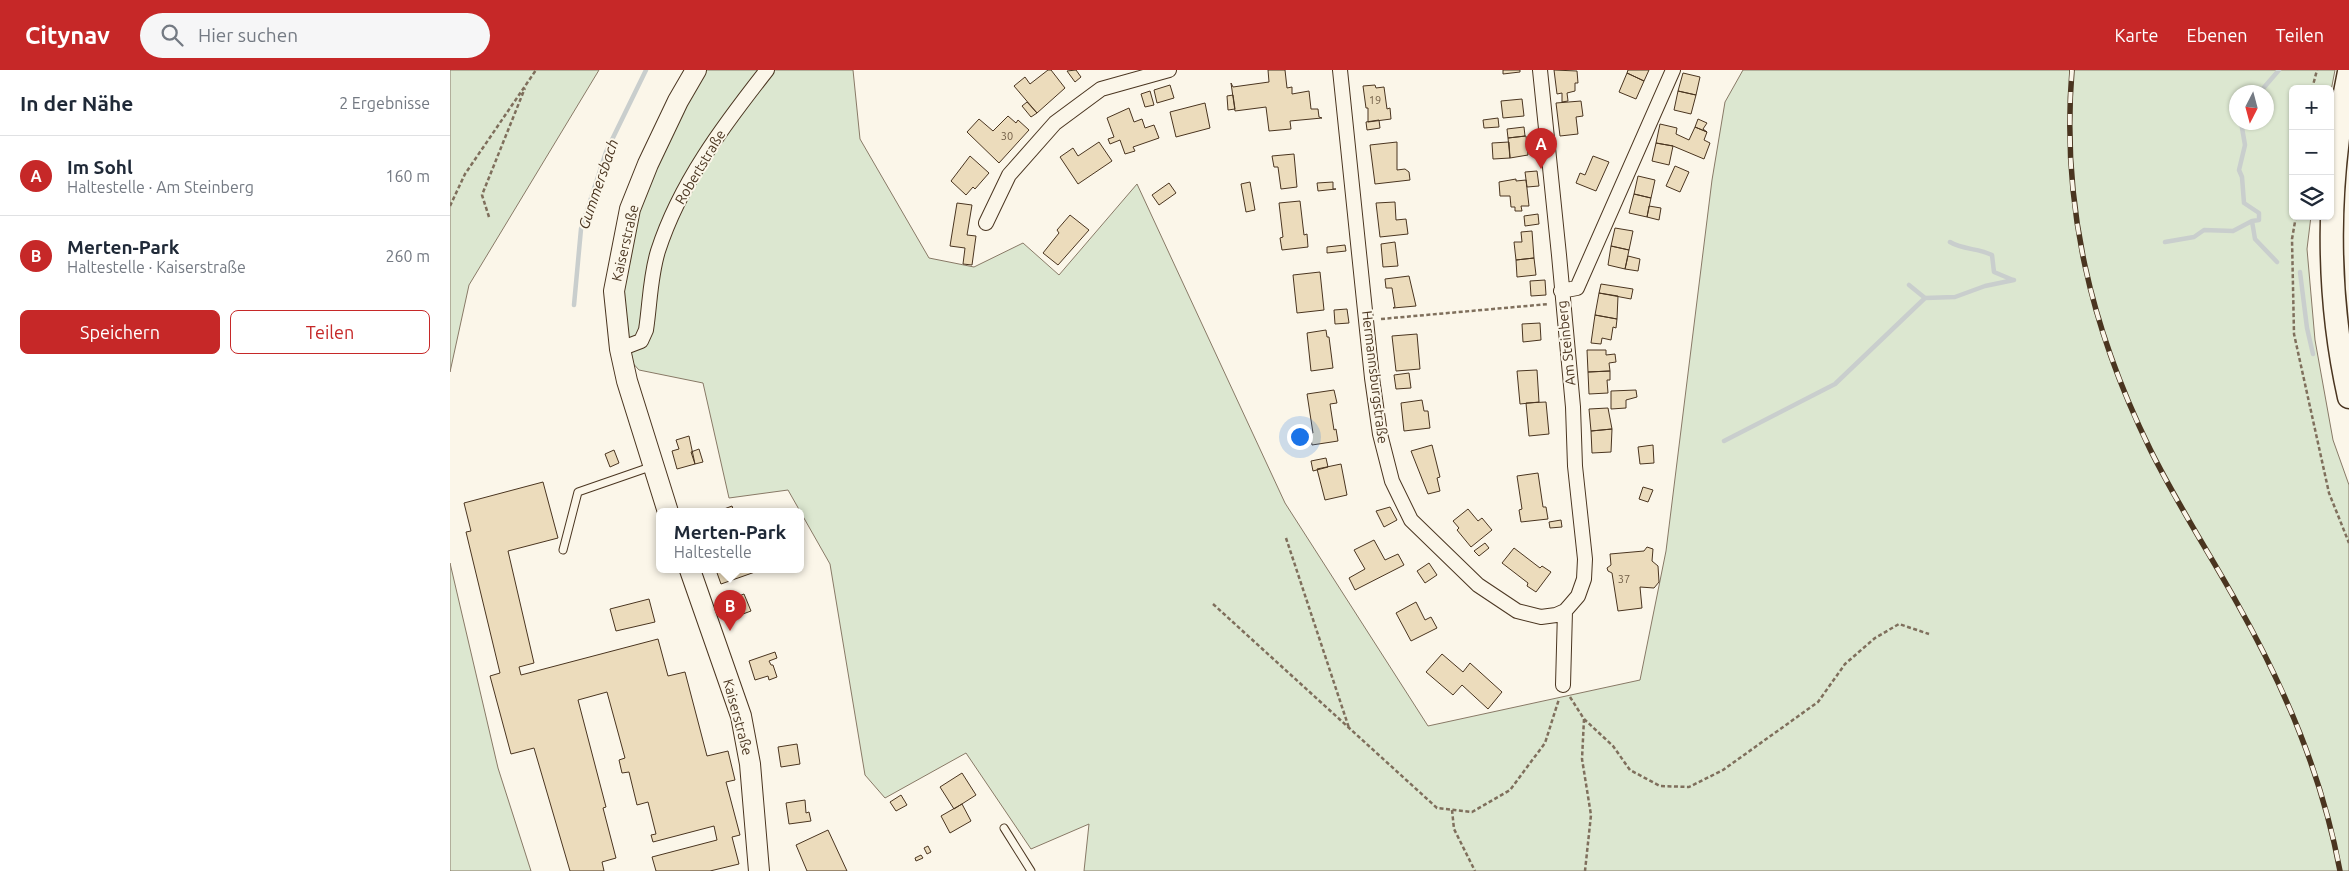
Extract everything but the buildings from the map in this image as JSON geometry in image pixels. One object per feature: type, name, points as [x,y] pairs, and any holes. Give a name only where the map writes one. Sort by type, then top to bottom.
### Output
[{"type":"main road","points":[[2349,72],[2333,186],[2332,247],[2336,329],[2349,397]]},
{"type":"street","name":"Kaiserstraße","points":[[667,508],[638,421],[620,349],[614,290],[630,209],[648,164],[678,101],[696,70]]},
{"type":"street","name":"Robertstraße","points":[[620,349],[641,341],[646,330],[658,252],[680,195],[727,121],[767,70]]},
{"type":"street","points":[[986,223],[1009,175],[1055,123],[1101,89],[1169,70]]},
{"type":"street","name":"Hermannsburgstraße","points":[[1340,70],[1380,434],[1392,481],[1412,520],[1478,584],[1517,611],[1541,617],[1556,615],[1565,611]]},
{"type":"street","name":"Am Steinberg","points":[[1540,70],[1573,407],[1575,466],[1585,559],[1584,579],[1578,596],[1565,611]]},
{"type":"street","points":[[1562,297],[1577,288],[1673,70]]},
{"type":"street","name":"Kaiserstraße","points":[[691,573],[741,716],[750,764],[759,871]]},
{"type":"street","points":[[1563,685],[1565,611]]},
{"type":"lane","points":[[563,550],[578,492],[653,466]]},
{"type":"lane","points":[[1004,828],[1031,871]]},
{"type":"path","points":[[450,206],[465,174],[536,70]]},
{"type":"path","points":[[2313,85],[2317,70]]},
{"type":"path","points":[[489,217],[482,195],[527,84]]},
{"type":"path","points":[[2295,220],[2292,239],[2294,334],[2329,493],[2349,543]]},
{"type":"path","points":[[1367,320],[1562,297]]},
{"type":"path","points":[[1286,538],[1349,729]]},
{"type":"path","points":[[1214,604],[1437,808],[1472,812],[1510,790],[1545,743],[1563,685]]},
{"type":"path","points":[[1563,685],[1584,719],[1613,746],[1630,770],[1660,786],[1689,787],[1723,770],[1818,702],[1845,664],[1875,638],[1899,624],[1929,634]]},
{"type":"path","points":[[1584,719],[1582,758],[1590,815],[1585,871]]},
{"type":"path","points":[[1452,810],[1454,829],[1475,871]]},
{"type":"green space","points":[[450,70],[599,70],[469,285],[450,372]]},
{"type":"green space","points":[[696,70],[853,70],[860,139],[929,258],[974,267],[1023,243],[1059,275],[1137,184],[1285,503],[1428,726],[1640,680],[1666,551],[1712,180],[1725,102],[1743,70],[2335,70],[2332,85],[2289,85],[2289,220],[2311,220],[2307,249],[2315,340],[2333,440],[2349,485],[2349,871],[1084,871],[1089,824],[1031,849],[966,753],[885,798],[865,775],[830,564],[804,518],[804,508],[798,508],[788,490],[729,498],[703,383],[639,370],[620,349],[614,291],[630,209]]},
{"type":"green space","points":[[450,563],[498,768],[531,871],[450,871]]},
{"type":"waterway","name":"Gummersbach","points":[[574,305],[581,229],[606,152],[646,70]]},
{"type":"waterway","points":[[2266,85],[2279,70]]},
{"type":"waterway","points":[[2242,130],[2245,145],[2239,170],[2242,177],[2244,203],[2259,213],[2259,220],[2252,221],[2255,239],[2277,262]]},
{"type":"waterway","points":[[2165,242],[2194,237],[2204,230],[2233,231],[2252,221]]},
{"type":"waterway","points":[[1950,242],[1992,255],[1994,272],[2013,280]]},
{"type":"waterway","points":[[2300,272],[2307,328],[2313,354]]},
{"type":"waterway","points":[[1724,441],[1835,384],[1925,298],[1955,297],[1985,286],[2014,280]]},
{"type":"waterway","points":[[1909,285],[1925,298]]},
{"type":"railway","points":[[2072,70],[2071,169],[2076,217],[2096,312],[2111,358],[2129,404],[2160,469],[2254,635],[2286,700],[2312,766],[2323,801],[2340,871]]},
{"type":"place","name":"Im Sohl","points":[[1541,169]]},
{"type":"place","name":"Merten-Park","points":[[730,631]]}]
